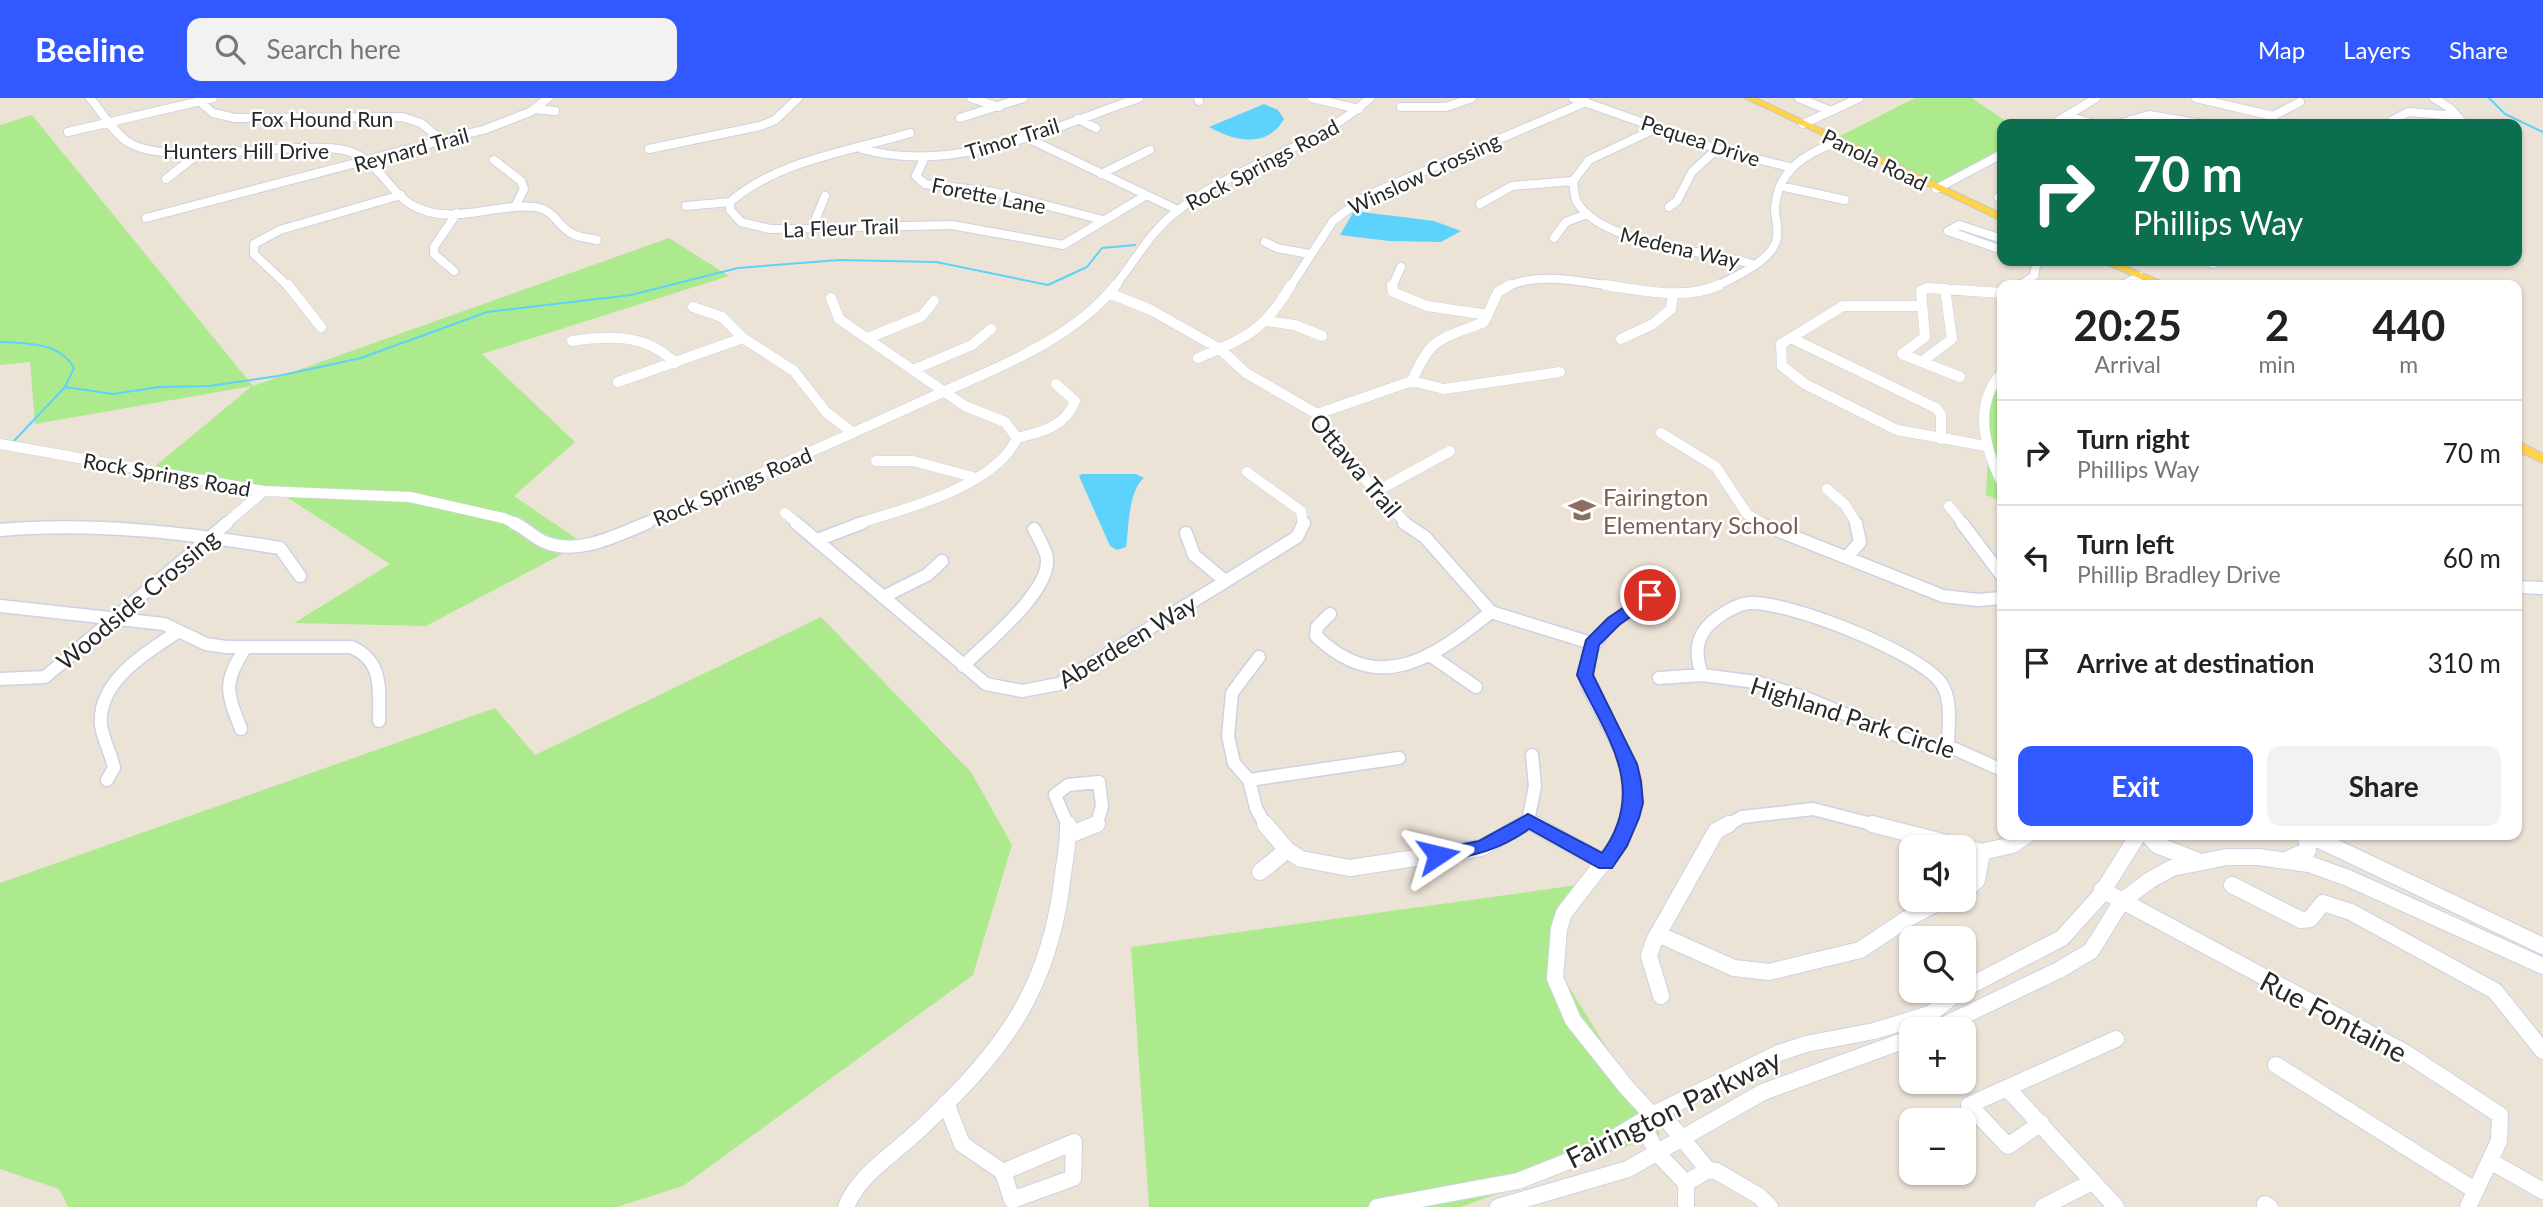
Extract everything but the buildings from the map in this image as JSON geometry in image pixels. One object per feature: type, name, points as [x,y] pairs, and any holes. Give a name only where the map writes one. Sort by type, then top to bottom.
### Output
[{"type":"main road","name":"Panola Road","points":[[1749,98],[1997,216]]},
{"type":"main road","points":[[2116,266],[2151,280]]},
{"type":"main road","points":[[2522,448],[2543,460]]},
{"type":"street","points":[[68,132],[214,98]]},
{"type":"street","name":"Reynard Trail","points":[[146,218],[505,123],[534,109],[548,98]]},
{"type":"street","points":[[649,149],[760,126],[775,120],[798,98]]},
{"type":"street","points":[[971,98],[999,107]]},
{"type":"street","points":[[960,118],[1023,98]]},
{"type":"street","name":"Timor Trail","points":[[924,159],[956,155],[1023,136],[1139,98]]},
{"type":"street","points":[[1312,98],[1359,109]]},
{"type":"street","name":"Rock Springs Road","points":[[0,444],[264,492],[410,497],[503,518],[522,526],[546,543],[588,544],[604,541],[853,433],[1035,348],[1108,293],[1149,238],[1178,210],[1233,178],[1316,140],[1370,98]]},
{"type":"street","points":[[1401,107],[1446,107],[1472,98]]},
{"type":"street","name":"Pequea Drive","points":[[1573,98],[1717,149],[1789,167]]},
{"type":"street","points":[[1799,98],[1831,111]]},
{"type":"street","points":[[1803,124],[1858,98]]},
{"type":"street","points":[[2065,118],[2096,98]]},
{"type":"street","points":[[2199,98],[2273,117],[2300,102]]},
{"type":"street","points":[[2434,98],[2460,119]]},
{"type":"street","name":"Hunters Hill Drive","points":[[94,99],[128,142],[139,147],[158,151],[333,149],[354,152],[368,161],[418,209],[457,213],[516,205],[550,211],[568,232],[597,240]]},
{"type":"street","name":"Fox Hound Run","points":[[199,101],[213,113],[235,118],[397,116],[421,123],[443,141]]},
{"type":"street","name":"Winslow Crossing","points":[[1198,358],[1249,335],[1267,321],[1332,219],[1351,204],[1586,102]]},
{"type":"street","points":[[534,109],[555,111]]},
{"type":"street","points":[[2395,119],[2408,112],[2457,116]]},
{"type":"street","points":[[2126,119],[2146,114],[2174,119]]},
{"type":"street","points":[[2065,118],[2070,119]]},
{"type":"street","points":[[1078,119],[1096,128]]},
{"type":"street","points":[[1554,238],[1566,222],[1587,214],[1577,202],[1573,181],[1589,160],[1659,127]]},
{"type":"street","points":[[686,206],[730,202],[743,189],[767,176],[910,133]]},
{"type":"street","points":[[1023,136],[1178,210]]},
{"type":"street","points":[[1412,381],[1425,351],[1433,343],[1475,328],[1488,315],[1499,291],[1511,282],[1522,280],[1582,283],[1673,295],[1712,289],[1767,254],[1776,242],[1775,208],[1780,186],[1789,167],[1813,151],[1838,142]]},
{"type":"street","name":"Forette Lane","points":[[862,149],[885,157],[924,159],[916,176],[925,184],[994,192],[1103,220]]},
{"type":"street","points":[[1669,206],[1677,201],[1692,172],[1717,149]]},
{"type":"street","points":[[1101,174],[1150,150]]},
{"type":"street","points":[[166,179],[202,151]]},
{"type":"street","points":[[1936,189],[1997,158]]},
{"type":"street","points":[[494,160],[521,181],[524,189],[516,205]]},
{"type":"street","points":[[1480,204],[1517,186],[1544,180],[1573,181]]},
{"type":"street","points":[[1780,186],[1845,200]]},
{"type":"street","points":[[321,327],[289,286],[254,254],[254,244],[280,230],[401,195]]},
{"type":"street","points":[[812,228],[825,196]]},
{"type":"street","name":"La Fleur Trail","points":[[730,202],[733,217],[747,224],[770,229],[952,225],[1063,245],[1145,196]]},
{"type":"street","points":[[454,271],[434,254],[434,247],[457,213]]},
{"type":"street","name":"Medena Way","points":[[1587,214],[1611,232],[1630,240],[1699,248],[1752,264]]},
{"type":"street","points":[[1997,237],[1959,225],[1948,231],[1997,248]]},
{"type":"street","points":[[1265,242],[1277,248],[1309,254]]},
{"type":"street","points":[[2028,280],[2034,276],[2035,266]]},
{"type":"street","points":[[1401,267],[1392,285],[1393,292],[1399,297],[1423,304],[1488,315]]},
{"type":"street","points":[[2132,280],[2140,276]]},
{"type":"street","points":[[1960,377],[1902,354],[1925,337],[1923,289],[1997,293]]},
{"type":"street","points":[[1921,362],[1952,339],[1945,289]]},
{"type":"street","name":"Ottawa Trail","points":[[1108,293],[1151,310],[1220,349],[1247,373],[1317,414],[1375,492],[1402,520],[1425,537],[1472,594],[1491,612],[1591,643]]},
{"type":"street","points":[[1622,339],[1653,324],[1671,309],[1673,295]]},
{"type":"street","points":[[831,299],[839,319],[973,410],[1005,422],[1017,438]]},
{"type":"street","points":[[867,338],[922,316],[934,301]]},
{"type":"street","points":[[1922,306],[1843,306],[1781,344],[1780,359],[1790,376],[1898,430],[1986,446]]},
{"type":"street","points":[[692,307],[722,317],[743,338],[794,371],[826,412],[853,433]]},
{"type":"street","points":[[1267,321],[1295,325],[1322,336]]},
{"type":"street","points":[[913,370],[972,345],[991,329]]},
{"type":"street","points":[[572,341],[616,336],[656,347],[675,363]]},
{"type":"street","points":[[618,382],[743,338]]},
{"type":"street","points":[[1791,338],[1936,408],[1941,415],[1941,439]]},
{"type":"street","points":[[1317,414],[1412,381],[1444,389],[1559,372]]},
{"type":"street","points":[[1997,378],[1991,383],[1987,398],[1986,446],[1997,471]]},
{"type":"street","points":[[817,540],[848,527],[933,502],[1008,455],[1017,438],[1059,424],[1072,412],[1075,401],[1056,384]]},
{"type":"street","points":[[1661,433],[1716,467],[1747,514],[1760,523],[1943,596],[1978,600],[1997,598]]},
{"type":"street","points":[[1375,492],[1450,451]]},
{"type":"street","points":[[876,461],[912,461],[974,477]]},
{"type":"street","name":"Aberdeen Way","points":[[785,513],[986,684],[1005,692],[1041,691],[1059,684],[1297,537],[1304,523],[1301,511],[1247,472]]},
{"type":"street","points":[[1826,489],[1841,497],[1857,521],[1860,542],[1847,557]]},
{"type":"street","name":"Woodside Crossing","points":[[0,679],[45,677],[264,492]]},
{"type":"street","points":[[1949,506],[1997,569]]},
{"type":"street","points":[[0,530],[71,524],[211,537],[280,548],[300,576]]},
{"type":"street","points":[[963,666],[1038,588],[1047,568],[1048,557],[1034,529]]},
{"type":"street","points":[[1186,533],[1187,546],[1195,557],[1224,580]]},
{"type":"street","points":[[883,597],[927,575],[942,561]]},
{"type":"street","points":[[1665,584],[1613,621],[1591,643],[1585,675],[1587,685],[1628,764],[1634,803],[1620,841],[1564,913],[1559,929],[1555,978],[1561,998],[1573,1020],[1652,1115],[1667,1120],[1708,1170]]},
{"type":"street","points":[[2522,587],[2543,588]]},
{"type":"street","points":[[1702,675],[1696,648],[1699,632],[1729,608],[1773,604],[1893,649],[1925,666],[1942,683],[1948,702],[1948,746]]},
{"type":"street","points":[[0,606],[164,624],[205,643],[246,647],[351,647],[363,651],[373,659],[377,669],[379,721]]},
{"type":"street","points":[[1330,614],[1317,627],[1316,636],[1329,653],[1345,663],[1365,668],[1396,668],[1430,655],[1491,612]]},
{"type":"street","points":[[107,780],[114,768],[100,721],[105,704],[126,671],[179,631]]},
{"type":"street","points":[[242,729],[225,686],[230,671],[246,647]]},
{"type":"street","points":[[1430,655],[1476,687]]},
{"type":"street","points":[[1259,657],[1232,693],[1228,736],[1234,762],[1249,780],[1256,808],[1268,828],[1287,850],[1301,859],[1327,866],[1373,865],[1481,848],[1502,839],[1528,821],[1535,786],[1532,755]]},
{"type":"street","name":"Highland Park Circle","points":[[1659,678],[1702,675],[1780,689],[1906,739],[1932,747],[1948,746],[1997,768]]},
{"type":"street","points":[[1249,780],[1399,758]]},
{"type":"street","points":[[1661,996],[1649,956],[1654,941],[1660,935],[1716,831],[1742,817],[1813,809],[1982,852],[2012,845],[2020,840]]},
{"type":"street","points":[[1528,821],[1605,863]]},
{"type":"street","points":[[846,1207],[848,1199],[1004,1042],[1050,958],[1062,898],[1069,835]]},
{"type":"street","name":"Fairington Parkway","points":[[1976,983],[2047,947],[2070,931],[2102,890],[2135,840]]},
{"type":"street","points":[[2152,840],[2157,845],[2198,861]]},
{"type":"street","points":[[2288,859],[2308,850],[2308,840]]},
{"type":"street","points":[[2318,840],[2376,870],[2453,901],[2543,946]]},
{"type":"street","points":[[1259,872],[1287,850]]},
{"type":"street","points":[[1976,881],[1982,852]]},
{"type":"street","points":[[1961,1017],[2059,970],[2091,951],[2122,901],[2150,880],[2198,861],[2258,857],[2288,859],[2348,878],[2543,966]]},
{"type":"street","points":[[2232,885],[2301,920],[2310,919],[2323,903],[2351,912],[2495,992],[2543,1051]]},
{"type":"street","points":[[2102,890],[2122,901]]},
{"type":"street","name":"Rue Fontaine","points":[[2122,901],[2210,951],[2404,1052],[2500,1115],[2499,1141],[2472,1199]]},
{"type":"street","points":[[1660,935],[1734,968],[1769,972],[1860,950],[1921,912]]},
{"type":"street","points":[[2505,948],[2512,930]]},
{"type":"street","name":"Fairington Parkway","points":[[1377,1207],[1518,1181],[1589,1153],[1652,1115],[1779,1053],[1805,1044],[1874,1031],[1930,1014],[1945,1003]]},
{"type":"street","points":[[2041,1123],[2008,1146],[1969,1105],[2116,1039]]},
{"type":"street","name":"Fairington Parkway","points":[[1498,1207],[1628,1168],[1763,1092],[1899,1042]]},
{"type":"street","points":[[2276,1066],[2472,1199]]},
{"type":"street","points":[[2008,1089],[2116,1207]]},
{"type":"street","points":[[946,1103],[962,1143],[1003,1172]]},
{"type":"street","points":[[1652,1115],[1647,1133],[1657,1153],[1686,1183],[1686,1207]]},
{"type":"street","points":[[2490,1161],[2543,1191]]},
{"type":"street","points":[[1686,1183],[1708,1170],[1716,1171],[1759,1196],[1770,1207]]},
{"type":"street","points":[[2043,1207],[2092,1182]]},
{"type":"green space","points":[[1915,98],[1972,98],[2003,119],[1997,119],[1997,154],[1941,191],[1834,139]]},
{"type":"green space","points":[[32,115],[253,386],[669,238],[729,276],[482,354],[575,442],[514,496],[583,543],[426,626],[294,623],[390,564],[282,494],[141,478],[252,386],[35,424],[30,362],[0,365],[0,125]]},
{"type":"green space","points":[[1997,382],[1997,499],[1986,495],[1991,385]]},
{"type":"green space","points":[[821,617],[971,772],[1012,845],[973,975],[683,1186],[617,1207],[68,1207],[59,1189],[0,1169],[0,883],[495,708],[535,755]]},
{"type":"green space","points":[[1578,885],[1558,969],[1660,1134],[1461,1207],[1149,1207],[1131,947]]},
{"type":"water","points":[[1264,104],[1278,110],[1284,119],[1269,135],[1250,140],[1239,139],[1209,127]]},
{"type":"water","points":[[1354,211],[1434,221],[1461,231],[1441,242],[1389,241],[1340,235]]},
{"type":"water","points":[[1136,474],[1144,478],[1132,501],[1126,547],[1117,550],[1110,546],[1079,476]]},
{"type":"waterway","points":[[2489,98],[2505,114],[2516,119]]},
{"type":"waterway","points":[[2522,122],[2543,132]]},
{"type":"waterway","points":[[65,387],[113,394],[159,387],[209,386],[278,376],[361,358],[487,312],[631,295],[738,268],[839,260],[936,262],[1048,285],[1087,267],[1102,248],[1135,245]]},
{"type":"waterway","points":[[0,342],[42,346],[60,353],[74,368],[65,387]]},
{"type":"waterway","points":[[12,443],[65,387]]},
{"type":"place","name":"Fairington Elementary School","points":[[1582,510]]},
{"type":"route","points":[[1438,855],[1481,848],[1502,839],[1528,821],[1605,863],[1620,841],[1630,818],[1634,803],[1632,781],[1628,764],[1587,685],[1585,675],[1591,643],[1613,621],[1650,595]]}]
